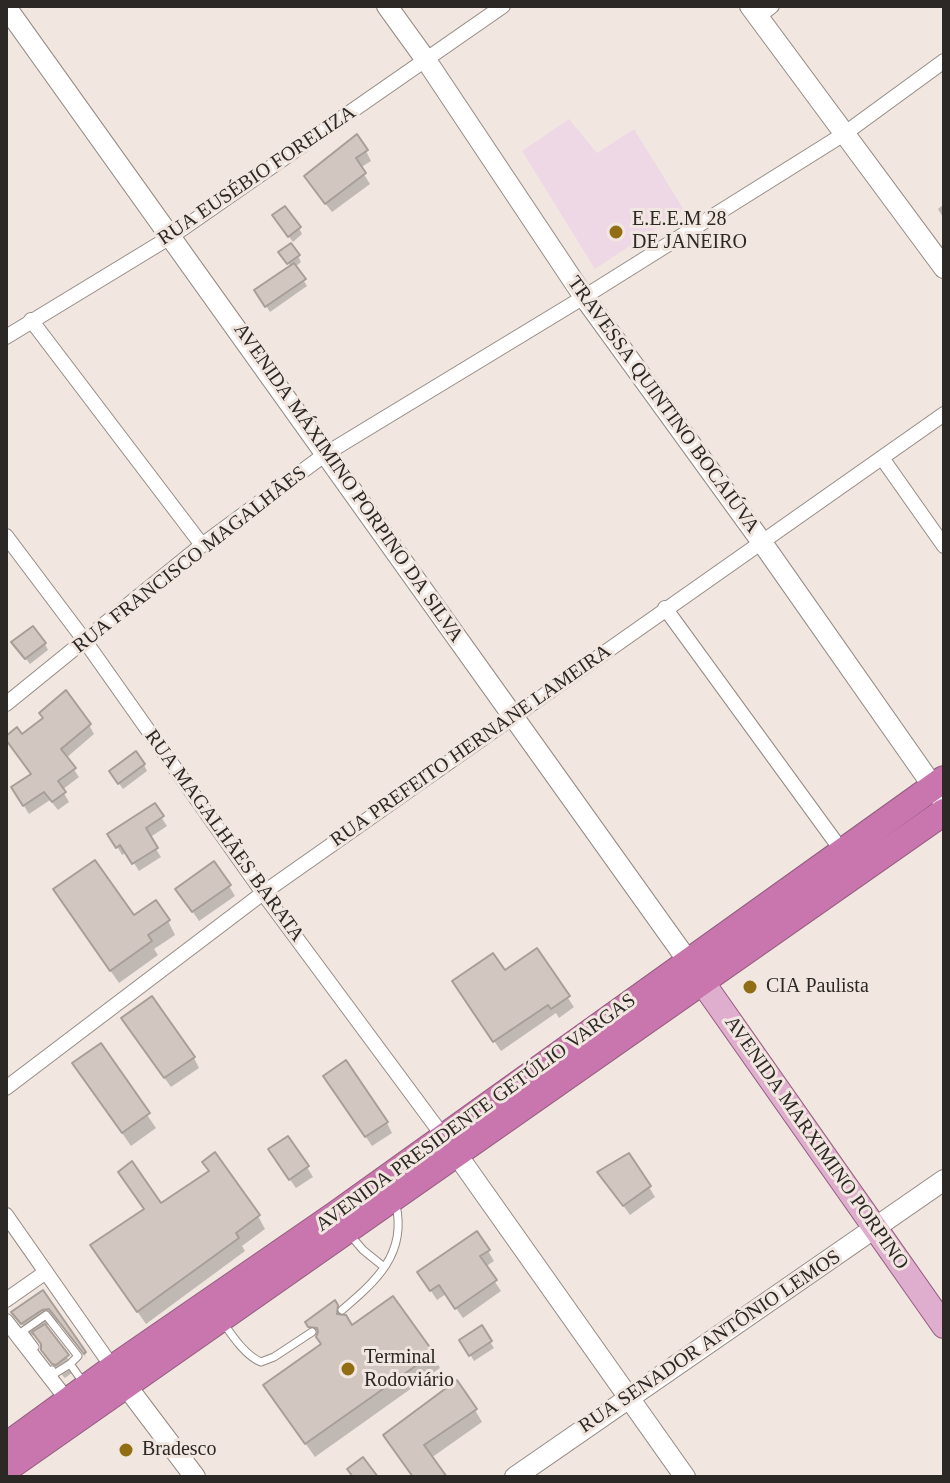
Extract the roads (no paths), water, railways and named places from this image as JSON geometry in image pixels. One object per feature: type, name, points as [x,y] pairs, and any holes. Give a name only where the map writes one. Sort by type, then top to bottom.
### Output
[{"type":"highway","name":"AVENIDA PRESIDENTE GETÚLIO VARGAS","points":[[695,971],[842,851],[940,789]]},
{"type":"highway","name":"AVENIDA PRESIDENTE GETÚLIO VARGAS","points":[[6,1446],[78,1394],[119,1377],[221,1319],[341,1223],[695,971],[944,812]]},
{"type":"highway","name":"AVENIDA PRESIDENTE GETÚLIO VARGAS","points":[[341,1223],[394,1198],[450,1145]]},
{"type":"highway","name":"AVENIDA PRESIDENTE GETÚLIO VARGAS","points":[[6,1469],[119,1377]]},
{"type":"main road","name":"AVENIDA MARXIMINO PORPINO","points":[[695,971],[944,1326]]},
{"type":"street","name":"TRAVESSA QUINTINO BOCAIÚVA","points":[[387,6],[584,297],[940,789]]},
{"type":"street","name":"RUA EUSÉBIO FORELIZA","points":[[6,337],[172,236],[503,6]]},
{"type":"street","name":"AVENIDA MÁXIMINO PORPINO DA SILVA","points":[[6,7],[695,971]]},
{"type":"street","points":[[760,10],[844,134],[944,268]]},
{"type":"street","name":"RUA FRANCISCO MAGALHÃES","points":[[6,704],[202,545],[327,453],[844,134],[944,61]]},
{"type":"street","points":[[31,320],[202,545]]},
{"type":"street","name":"RUA PREFEITO HERNANE LAMEIRA","points":[[6,1088],[263,893],[944,414]]},
{"type":"street","points":[[882,458],[944,546]]},
{"type":"street","name":"RUA MAGALHÃES BARATA","points":[[6,536],[85,641],[263,893],[450,1145],[685,1477]]},
{"type":"street","points":[[665,608],[842,851]]},
{"type":"street","name":"RUA SENADOR ANTÔNIO LEMOS","points":[[515,1477],[944,1180]]},
{"type":"street","points":[[6,1215],[119,1377],[195,1477]]},
{"type":"street","points":[[6,1300],[46,1272]]},
{"type":"street","points":[[6,1321],[78,1394]]},
{"type":"lane","points":[[342,1310],[384,1267],[395,1250],[399,1219],[394,1198]]},
{"type":"lane","points":[[341,1223],[363,1250],[384,1267]]},
{"type":"lane","points":[[46,1315],[78,1356],[70,1364],[54,1374],[23,1331],[46,1315]]},
{"type":"lane","points":[[221,1319],[255,1360],[261,1362],[312,1332]]},
{"type":"lane","points":[[70,1364],[78,1394]]},
{"type":"place","name":"E.E.E.M 28 DE JANEIRO","points":[[616,232]]},
{"type":"place","name":"CIA Paulista","points":[[750,987]]},
{"type":"place","name":"Terminal Rodoviário","points":[[348,1369]]},
{"type":"place","name":"Bradesco","points":[[126,1450]]}]
